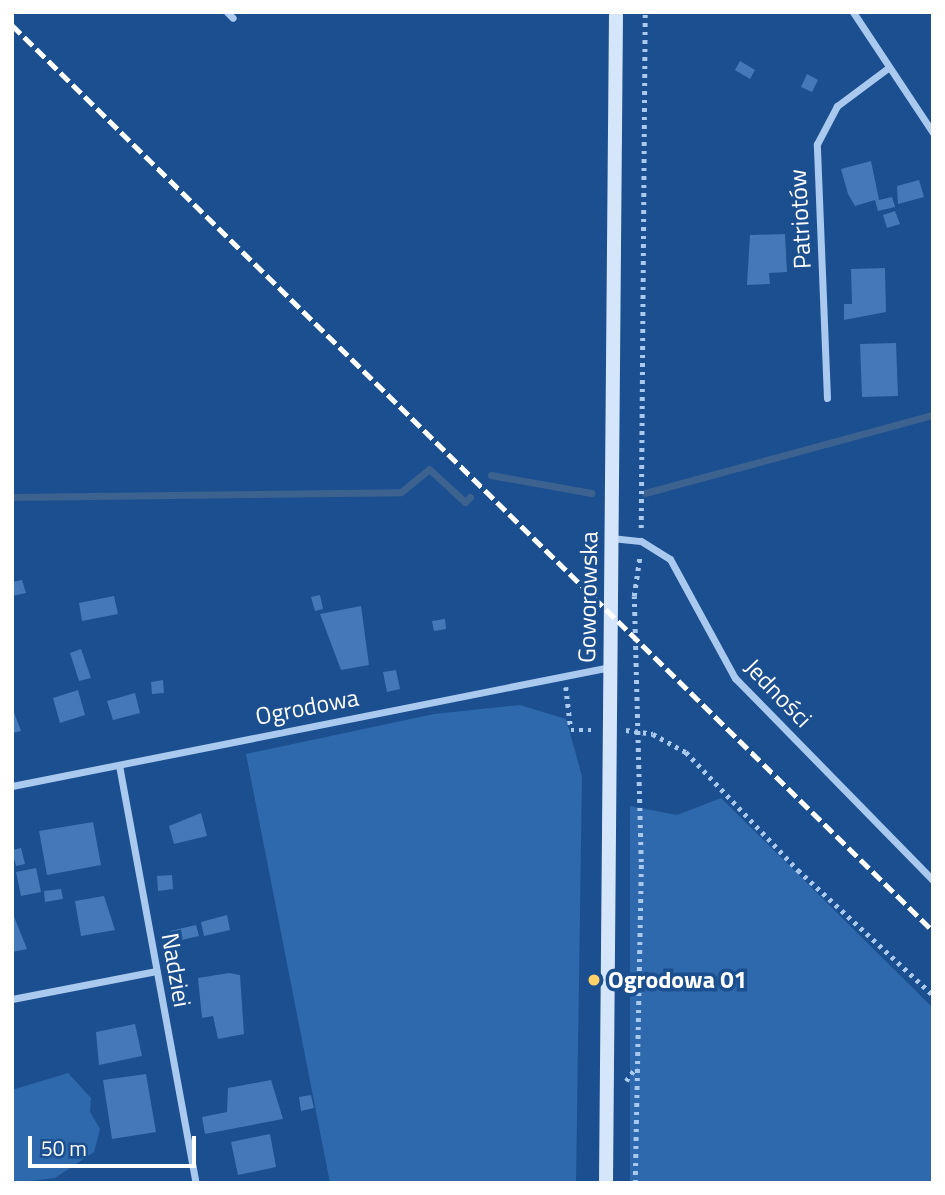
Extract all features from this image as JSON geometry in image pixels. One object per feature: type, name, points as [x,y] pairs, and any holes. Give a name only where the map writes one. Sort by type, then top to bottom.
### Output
[{"type":"main road","name":"Goworowska","points":[[606,1183],[616,12]]},
{"type":"street","points":[[853,12],[933,133]]},
{"type":"street","name":"Patriotów","points":[[827,398],[817,144],[837,106],[888,68]]},
{"type":"street","name":"Jedności","points":[[611,538],[640,541],[670,559],[735,678],[933,880]]},
{"type":"street","name":"Ogrodowa","points":[[12,786],[610,667]]},
{"type":"street","name":"Nadziei","points":[[119,765],[196,1183]]},
{"type":"street","points":[[12,999],[156,971]]},
{"type":"path","points":[[635,1183],[638,730],[634,596],[640,541],[645,12]]},
{"type":"path","points":[[565,676],[571,730],[638,730],[686,752],[798,870],[933,995]]},
{"type":"shaded area","points":[[520,705],[566,719],[582,776],[576,1183],[330,1183],[246,754],[434,714]]},
{"type":"shaded area","points":[[721,798],[933,1008],[933,1183],[630,1183],[630,806],[677,815]]},
{"type":"shaded area","points":[[68,1073],[91,1098],[90,1112],[100,1129],[94,1152],[55,1178],[12,1183],[12,1090]]},
{"type":"building","points":[[740,61],[755,70],[750,79],[735,70]]},
{"type":"building","points":[[807,74],[818,80],[812,92],[801,87]]},
{"type":"building","points":[[871,161],[879,200],[892,197],[895,207],[878,211],[875,200],[855,206],[848,194],[841,169]]},
{"type":"building","points":[[919,180],[924,197],[898,204],[897,186]]},
{"type":"building","points":[[895,211],[900,224],[887,228],[883,215]]},
{"type":"building","points":[[785,234],[787,272],[769,273],[770,284],[747,285],[750,235]]},
{"type":"building","points":[[885,268],[886,312],[844,320],[844,304],[852,304],[851,269]]},
{"type":"building","points":[[896,343],[898,396],[862,397],[860,344]]},
{"type":"building","points":[[22,580],[26,593],[12,596],[12,582]]},
{"type":"building","points":[[320,595],[323,609],[315,611],[311,597]]},
{"type":"building","points":[[114,596],[118,614],[82,621],[79,603]]},
{"type":"building","points":[[361,606],[369,665],[341,670],[320,614]]},
{"type":"building","points":[[445,619],[446,629],[434,631],[432,621]]},
{"type":"building","points":[[81,649],[91,678],[79,681],[70,653]]},
{"type":"building","points":[[396,670],[400,689],[387,692],[383,672]]},
{"type":"building","points":[[163,680],[164,693],[152,694],[151,682]]},
{"type":"building","points":[[78,690],[85,715],[60,723],[53,698]]},
{"type":"building","points":[[135,693],[140,713],[113,720],[107,701]]},
{"type":"building","points":[[12,707],[21,731],[12,733]]},
{"type":"building","points":[[201,813],[207,836],[174,844],[169,826]]},
{"type":"building","points":[[93,822],[101,865],[47,875],[39,831]]},
{"type":"building","points":[[21,848],[25,864],[16,866],[12,850]]},
{"type":"building","points":[[36,868],[41,892],[21,896],[16,872]]},
{"type":"building","points":[[172,875],[173,889],[158,891],[157,876]]},
{"type":"building","points":[[61,889],[63,899],[45,902],[44,891]]},
{"type":"building","points":[[104,896],[115,930],[81,936],[75,901]]},
{"type":"building","points":[[12,915],[27,949],[12,952]]},
{"type":"building","points":[[227,915],[230,930],[204,936],[201,922]]},
{"type":"building","points":[[196,925],[199,936],[173,942],[170,931]]},
{"type":"building","points":[[229,973],[240,975],[244,1034],[218,1039],[213,1016],[202,1018],[198,978]]},
{"type":"building","points":[[135,1024],[142,1056],[99,1065],[96,1032]]},
{"type":"building","points":[[146,1074],[156,1132],[112,1139],[103,1080]]},
{"type":"building","points":[[271,1080],[283,1119],[205,1134],[202,1117],[227,1112],[228,1088]]},
{"type":"building","points":[[311,1095],[314,1108],[301,1111],[299,1097]]},
{"type":"building","points":[[270,1134],[276,1167],[238,1175],[231,1142]]},
{"type":"waterway","points":[[645,493],[933,415]]},
{"type":"waterway","points":[[12,497],[401,492],[429,469],[465,502],[470,497]]},
{"type":"waterway","points":[[491,475],[591,493]]},
{"type":"railway","points":[[12,25],[933,931]]},
{"type":"place","name":"Ogrodowa 01","points":[[594,980]]}]
